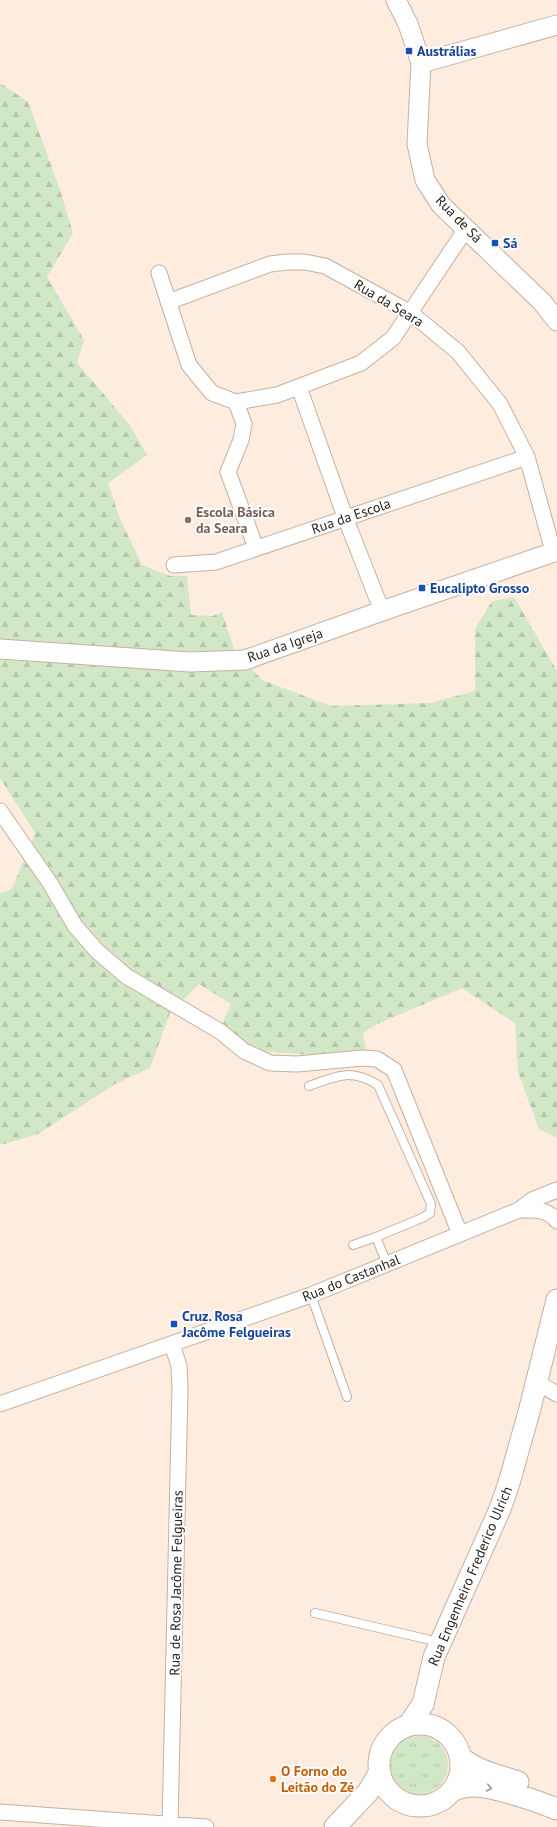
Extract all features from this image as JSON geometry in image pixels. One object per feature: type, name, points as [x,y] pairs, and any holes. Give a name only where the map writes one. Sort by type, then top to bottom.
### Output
[{"type":"main road","name":"Rua Engenheiro Frederico Ulrich","points":[[408,1726],[419,1710],[426,1690],[430,1669],[440,1642],[500,1509],[509,1483],[557,1300]]},
{"type":"main road","name":"Rua Engenheiro Frederico Ulrich","points":[[426,1690],[427,1704],[436,1728]]},
{"type":"main road","points":[[341,1820],[379,1801],[420,1806],[432,1804],[443,1799],[452,1791],[458,1781],[460,1769],[460,1757],[456,1745],[447,1735],[436,1728],[422,1724],[408,1726],[396,1731],[386,1741],[380,1753],[378,1766],[381,1779],[388,1791],[396,1799],[408,1804]]},
{"type":"main road","points":[[460,1757],[470,1765],[480,1770],[557,1794]]},
{"type":"main road","points":[[341,1820],[368,1792],[380,1772]]},
{"type":"main road","points":[[452,1791],[461,1787],[473,1786],[490,1788],[557,1809]]},
{"type":"street","name":"Rua de Sá","points":[[396,0],[408,24],[421,63],[417,144],[425,180],[441,205],[542,302],[557,321]]},
{"type":"street","points":[[421,63],[557,25]]},
{"type":"street","points":[[159,273],[189,365],[212,392],[236,402],[277,395],[361,364],[393,338],[466,229]]},
{"type":"street","name":"Rua da Seara","points":[[168,302],[270,264],[305,262],[325,266],[411,313],[458,352],[476,372],[500,404],[527,457],[555,551]]},
{"type":"street","points":[[299,387],[345,517],[382,611]]},
{"type":"street","points":[[236,402],[244,424],[241,440],[228,472],[256,548]]},
{"type":"street","name":"Rua da Escola","points":[[174,566],[216,562],[345,517],[527,457]]},
{"type":"street","name":"Rua da Igreja","points":[[0,649],[190,662],[245,660],[555,551]]},
{"type":"street","points":[[0,811],[50,883],[75,926],[97,951],[126,976],[221,1032],[244,1051],[270,1063],[297,1064],[363,1058],[377,1059],[394,1070],[460,1234]]},
{"type":"street","name":"Rua do Castanhal","points":[[0,1404],[311,1294],[519,1210],[532,1200],[557,1190]]},
{"type":"street","name":"Rua do Castanhal","points":[[519,1210],[540,1210],[555,1217]]},
{"type":"street","name":"Rua de Rosa Jacôme Felgueiras","points":[[170,1824],[180,1388],[179,1366],[172,1344]]},
{"type":"street","points":[[536,1382],[557,1394]]},
{"type":"street","points":[[0,1812],[206,1827]]},
{"type":"lane","points":[[309,1086],[340,1075],[352,1075],[364,1078],[378,1085],[431,1204],[430,1213],[422,1218],[353,1245]]},
{"type":"lane","points":[[376,1237],[387,1264]]},
{"type":"lane","points":[[311,1294],[347,1397]]},
{"type":"lane","points":[[316,1612],[440,1642]]},
{"type":"green space","points":[[0,83],[28,102],[60,190],[73,233],[47,277],[84,340],[77,363],[129,424],[147,455],[108,483],[120,519],[142,565],[170,576],[187,576],[191,615],[213,616],[222,612],[234,649],[227,656],[0,640]]},
{"type":"green space","points":[[514,597],[557,671],[557,1138],[539,1129],[518,1072],[515,1023],[462,988],[377,1024],[363,1033],[366,1050],[324,1056],[259,1051],[222,1024],[231,1004],[199,984],[170,1013],[150,1068],[115,1084],[38,1134],[0,1145],[0,893],[12,889],[35,833],[0,778],[0,659],[176,671],[249,666],[262,680],[331,706],[430,703],[475,691],[475,629],[492,601]]},
{"type":"green space","points":[[413,1736],[425,1736],[440,1744],[448,1759],[448,1771],[440,1786],[425,1794],[413,1794],[398,1786],[390,1771],[390,1759],[398,1744]]},
{"type":"place","name":"Austrálias","points":[[409,51]]},
{"type":"place","name":"Sá","points":[[495,243]]},
{"type":"place","name":"Escola Básica da Seara","points":[[188,520]]},
{"type":"place","name":"Eucalipto Grosso","points":[[422,588]]},
{"type":"place","name":"Cruz. Rosa Jacôme Felgueiras","points":[[174,1324]]},
{"type":"place","name":"O Forno do Leitão do Zé","points":[[273,1779]]}]
